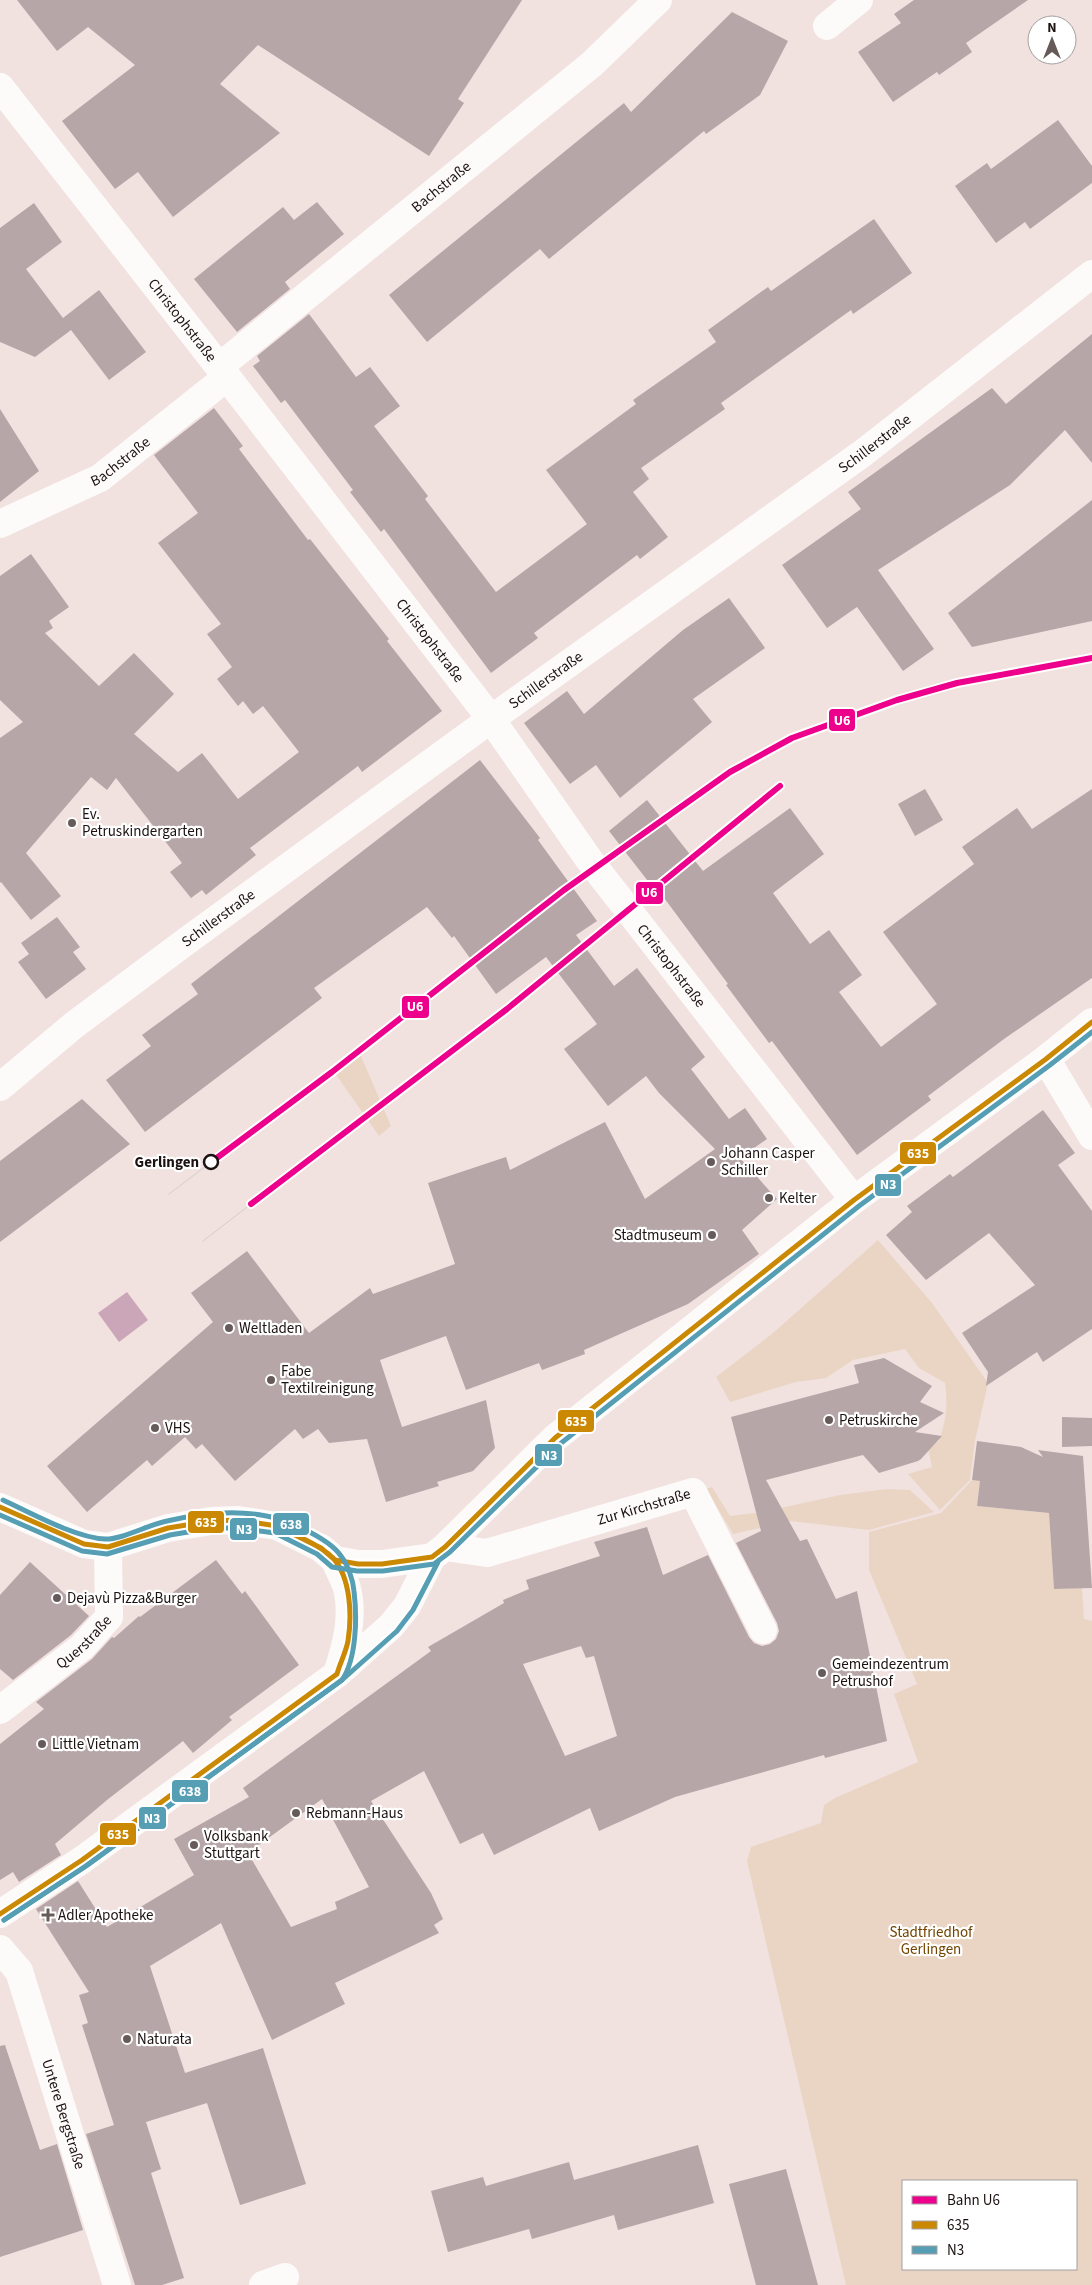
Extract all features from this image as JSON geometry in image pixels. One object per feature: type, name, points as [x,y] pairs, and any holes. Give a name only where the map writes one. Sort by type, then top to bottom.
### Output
[{"type":"street","name":"Bachstraße","points":[[0,524],[100,478],[223,372],[592,64],[658,0]]},
{"type":"street","points":[[827,26],[859,0]]},
{"type":"street","name":"Christophstraße","points":[[0,87],[491,719],[590,861],[854,1200]]},
{"type":"street","name":"Schillerstraße","points":[[0,1087],[74,1025],[491,719],[863,453],[1092,274]]},
{"type":"street","points":[[0,1914],[82,1860],[336,1674],[368,1648],[407,1606],[438,1552],[555,1438],[854,1200],[1046,1059],[1092,1022]]},
{"type":"street","points":[[1046,1059],[1092,1136]]},
{"type":"street","name":"Zur Kirchstraße","points":[[438,1552],[487,1553],[693,1492],[763,1630]]},
{"type":"street","points":[[0,1507],[41,1520],[84,1544],[108,1547],[168,1528],[211,1521],[238,1520],[277,1526],[321,1548],[334,1560],[346,1585],[348,1638],[336,1674]]},
{"type":"street","name":"Querstraße","points":[[0,1710],[82,1647],[109,1617],[108,1547]]},
{"type":"street","points":[[334,1560],[358,1564],[382,1564],[438,1552]]},
{"type":"street","name":"Untere Bergstraße","points":[[0,1949],[18,1971],[116,2285]]},
{"type":"green space","points":[[358,1049],[391,1126],[379,1136],[332,1069]]},
{"type":"green space","points":[[878,1240],[932,1303],[988,1383],[975,1441],[970,1480],[940,1510],[908,1474],[932,1467],[927,1444],[939,1441],[945,1420],[945,1383],[919,1368],[905,1349],[853,1360],[826,1378],[796,1382],[730,1402],[716,1377],[773,1333]]},
{"type":"green space","name":"Stadtfriedhof Gerlingen","points":[[972,1480],[980,1481],[977,1506],[1049,1513],[1054,1589],[1082,1588],[1084,1619],[1092,1621],[1092,2285],[846,2285],[747,1861],[751,1847],[821,1823],[824,1805],[835,1798],[918,1762],[894,1694],[917,1684],[869,1570],[869,1532],[941,1513]]},
{"type":"green space","points":[[712,1487],[730,1516],[763,1512],[840,1495],[887,1489],[910,1490],[934,1512],[869,1530],[790,1521],[733,1534],[706,1489]]},
{"type":"shaded area","points":[[127,1292],[148,1320],[119,1342],[98,1313]]},
{"type":"building","points":[[17,0],[522,0],[458,99],[464,103],[429,156],[258,45],[220,84],[280,133],[173,217],[138,172],[115,189],[62,121],[135,65],[88,27],[57,51]]},
{"type":"building","points":[[914,0],[1028,0],[966,43],[972,52],[939,75],[937,72],[893,102],[858,52],[901,23],[894,14]]},
{"type":"building","points":[[732,12],[788,41],[760,95],[706,134],[704,131],[549,259],[540,249],[427,342],[389,295],[624,103],[631,112]]},
{"type":"building","points":[[1058,120],[1092,166],[1092,183],[1030,229],[1025,222],[996,243],[955,186],[987,163],[991,169]]},
{"type":"building","points":[[317,202],[344,234],[285,282],[290,289],[237,332],[194,279],[283,207],[294,220]]},
{"type":"building","points":[[34,203],[62,242],[26,269],[63,318],[99,290],[146,352],[109,380],[71,330],[35,357],[0,342],[0,228]]},
{"type":"building","points":[[874,219],[912,273],[853,314],[851,310],[721,403],[725,409],[641,468],[649,479],[633,492],[668,537],[640,559],[637,555],[534,633],[538,638],[491,673],[384,529],[381,532],[350,492],[353,490],[285,400],[281,403],[253,366],[260,361],[257,356],[309,314],[356,377],[370,367],[400,406],[374,426],[428,496],[425,499],[496,592],[587,524],[546,470],[636,404],[633,400],[716,342],[708,330],[768,287],[771,291]]},
{"type":"building","points":[[1092,334],[1092,463],[1065,430],[1010,485],[878,570],[934,649],[903,671],[857,607],[827,628],[782,565],[861,509],[848,492],[992,388],[1006,404]]},
{"type":"building","points":[[214,408],[243,446],[239,449],[308,540],[310,539],[389,639],[387,641],[442,711],[362,772],[358,766],[250,848],[256,855],[206,895],[202,890],[191,898],[170,872],[182,863],[116,778],[107,790],[91,777],[26,853],[61,896],[31,920],[0,883],[0,738],[23,722],[0,700],[0,576],[31,554],[69,607],[49,621],[53,628],[45,633],[99,686],[134,653],[174,694],[134,734],[178,772],[202,753],[238,799],[299,752],[263,706],[253,714],[243,701],[238,706],[217,679],[232,667],[207,634],[221,624],[158,543],[198,513],[154,455]]},
{"type":"building","points":[[0,409],[39,471],[0,502]]},
{"type":"building","points":[[1092,500],[1092,621],[972,647],[948,613]]},
{"type":"building","points":[[729,598],[765,648],[693,699],[712,722],[620,798],[596,765],[570,784],[524,723],[567,691],[584,714],[683,630]]},
{"type":"building","points":[[480,760],[540,838],[538,840],[597,921],[576,935],[614,986],[637,968],[705,1057],[691,1069],[729,1119],[745,1108],[767,1139],[740,1158],[777,1199],[742,1230],[759,1254],[688,1304],[584,1350],[585,1354],[542,1370],[539,1363],[466,1390],[446,1336],[380,1360],[402,1427],[486,1400],[495,1448],[473,1471],[437,1482],[439,1486],[386,1502],[367,1439],[329,1443],[318,1429],[303,1439],[295,1429],[235,1481],[202,1444],[196,1449],[185,1437],[152,1466],[147,1460],[87,1512],[47,1466],[213,1322],[191,1293],[247,1251],[309,1333],[370,1288],[373,1294],[455,1264],[428,1183],[506,1157],[510,1170],[605,1122],[645,1199],[715,1149],[659,1093],[646,1076],[608,1106],[564,1049],[597,1024],[546,957],[496,994],[454,936],[452,938],[427,907],[314,988],[322,998],[145,1132],[106,1080],[151,1046],[142,1035],[198,994],[191,984]]},
{"type":"building","points":[[925,789],[943,820],[915,836],[898,804]]},
{"type":"building","points":[[1092,789],[1092,978],[1004,1039],[928,1096],[931,1100],[857,1155],[772,1041],[769,1043],[653,883],[651,885],[609,831],[647,800],[703,871],[790,808],[824,854],[773,893],[810,944],[829,930],[862,975],[839,992],[881,1047],[937,1004],[883,932],[974,864],[962,847],[1017,808],[1032,829]]},
{"type":"building","points":[[57,917],[80,947],[73,952],[86,969],[46,999],[18,962],[29,954],[21,943]]},
{"type":"building","points":[[82,1099],[130,1144],[0,1242],[0,1161]]},
{"type":"building","points":[[1043,1110],[1075,1153],[1058,1165],[1092,1211],[1092,1329],[1043,1362],[1037,1352],[986,1386],[988,1372],[962,1333],[1035,1285],[989,1233],[926,1280],[886,1235],[912,1212],[907,1206],[950,1174],[953,1177]]},
{"type":"building","points":[[884,1358],[932,1386],[920,1402],[944,1413],[915,1432],[942,1436],[918,1461],[879,1473],[863,1455],[766,1480],[800,1541],[807,1539],[836,1599],[857,1591],[887,1741],[825,1758],[824,1755],[675,1797],[599,1831],[590,1808],[494,1855],[483,1833],[460,1844],[424,1771],[371,1801],[431,1893],[443,1919],[434,1925],[439,1933],[335,1983],[345,2004],[272,2040],[221,1923],[150,1966],[185,2073],[263,2048],[306,2184],[240,2205],[207,2103],[146,2122],[161,2169],[151,2173],[184,2278],[162,2285],[135,2285],[86,2134],[114,2125],[82,2025],[88,2023],[79,1995],[89,1992],[36,1909],[78,1881],[107,1927],[194,1875],[174,1839],[249,1797],[243,1788],[431,1651],[428,1647],[504,1603],[503,1600],[529,1589],[526,1580],[600,1556],[594,1542],[647,1527],[663,1575],[708,1555],[749,1637],[754,1643],[762,1646],[770,1644],[776,1639],[779,1631],[777,1623],[736,1543],[761,1531],[731,1417],[859,1383],[854,1365]],"holes":[[[581,1646],[586,1658],[594,1656],[617,1736],[565,1756],[523,1664]],[[322,1799],[369,1887],[335,1902],[337,1909],[291,1927],[248,1853]]]},
{"type":"building","points":[[1062,1417],[1092,1418],[1092,1446],[1062,1447]]},
{"type":"building","points":[[977,1441],[1021,1447],[1043,1457],[1038,1450],[1083,1456],[1092,1588],[1054,1589],[1049,1513],[977,1506],[980,1481],[972,1480]]},
{"type":"building","points":[[216,1560],[242,1594],[245,1591],[299,1665],[229,1717],[232,1720],[193,1753],[183,1741],[107,1800],[55,1844],[61,1855],[19,1882],[13,1872],[0,1880],[0,1744],[44,1709],[36,1702],[92,1659],[112,1637],[114,1638],[139,1616]]},
{"type":"building","points":[[30,1562],[89,1616],[71,1635],[13,1680],[0,1669],[0,1595]]},
{"type":"building","points":[[5,2045],[40,2150],[57,2144],[83,2230],[0,2257],[0,2046]]},
{"type":"building","points":[[698,2145],[714,2203],[618,2230],[614,2215],[532,2239],[529,2229],[448,2252],[431,2191],[483,2177],[486,2186],[569,2162],[574,2180]]},
{"type":"building","points":[[786,2169],[818,2285],[756,2285],[729,2184]]},
{"type":"tram line","points":[[169,1194],[210,1163]]},
{"type":"tram line","points":[[203,1241],[251,1204]]},
{"type":"rail line","name":"U6","points":[[210,1163],[332,1072],[564,890],[730,772],[792,738],[897,700],[957,683],[1092,658]]},
{"type":"rail line","name":"U6","points":[[251,1204],[507,1009],[780,786]]},
{"type":"transit line","name":"635","points":[[0,1507],[84,1544],[108,1547],[168,1528],[211,1521],[238,1520],[277,1526],[321,1548],[335,1560],[358,1564],[382,1564],[432,1557],[445,1547],[555,1438],[854,1200],[1046,1059],[1092,1022]]},
{"type":"transit line","name":"N3","points":[[0,1515],[82,1551],[107,1554],[170,1535],[212,1528],[238,1528],[275,1533],[317,1554],[332,1567],[357,1571],[383,1571],[434,1564],[450,1552],[560,1444],[859,1206],[1092,1032]]},
{"type":"transit line","name":"638","points":[[3,1500],[67,1530],[93,1538],[105,1539],[119,1537],[160,1523],[202,1515],[250,1514],[281,1520],[316,1535],[335,1549],[341,1556],[353,1582],[356,1612],[355,1637],[351,1660],[342,1680],[86,1866],[4,1920]]},
{"type":"transit line","name":"635","points":[[0,1914],[82,1860],[337,1674],[347,1645],[349,1631],[350,1609],[347,1586],[344,1576],[333,1558],[304,1539]]},
{"type":"transit line","name":"N3","points":[[4,1920],[86,1866],[342,1680],[397,1631],[413,1610],[439,1560]]},
{"type":"place","name":"Ev. Petruskindergarten","points":[[72,823]]},
{"type":"place","name":"Gerlingen","points":[[211,1162]]},
{"type":"place","name":"Johann Casper Schiller","points":[[711,1162]]},
{"type":"place","name":"Kelter","points":[[769,1198]]},
{"type":"place","name":"Stadtmuseum","points":[[712,1235]]},
{"type":"place","name":"Weltladen","points":[[229,1328]]},
{"type":"place","name":"Fabe Textilreinigung","points":[[271,1380]]},
{"type":"place","name":"Petruskirche","points":[[829,1420]]},
{"type":"place","name":"VHS","points":[[155,1428]]},
{"type":"place","name":"Dejavù Pizza&Burger","points":[[57,1598]]},
{"type":"place","name":"Gemeindezentrum Petrushof","points":[[822,1673]]},
{"type":"place","name":"Little Vietnam","points":[[42,1744]]},
{"type":"place","name":"Rebmann-Haus","points":[[296,1813]]},
{"type":"place","name":"Volksbank Stuttgart","points":[[194,1845]]},
{"type":"place","name":"Adler Apotheke","points":[[48,1915]]},
{"type":"place","name":"Naturata","points":[[127,2039]]}]
